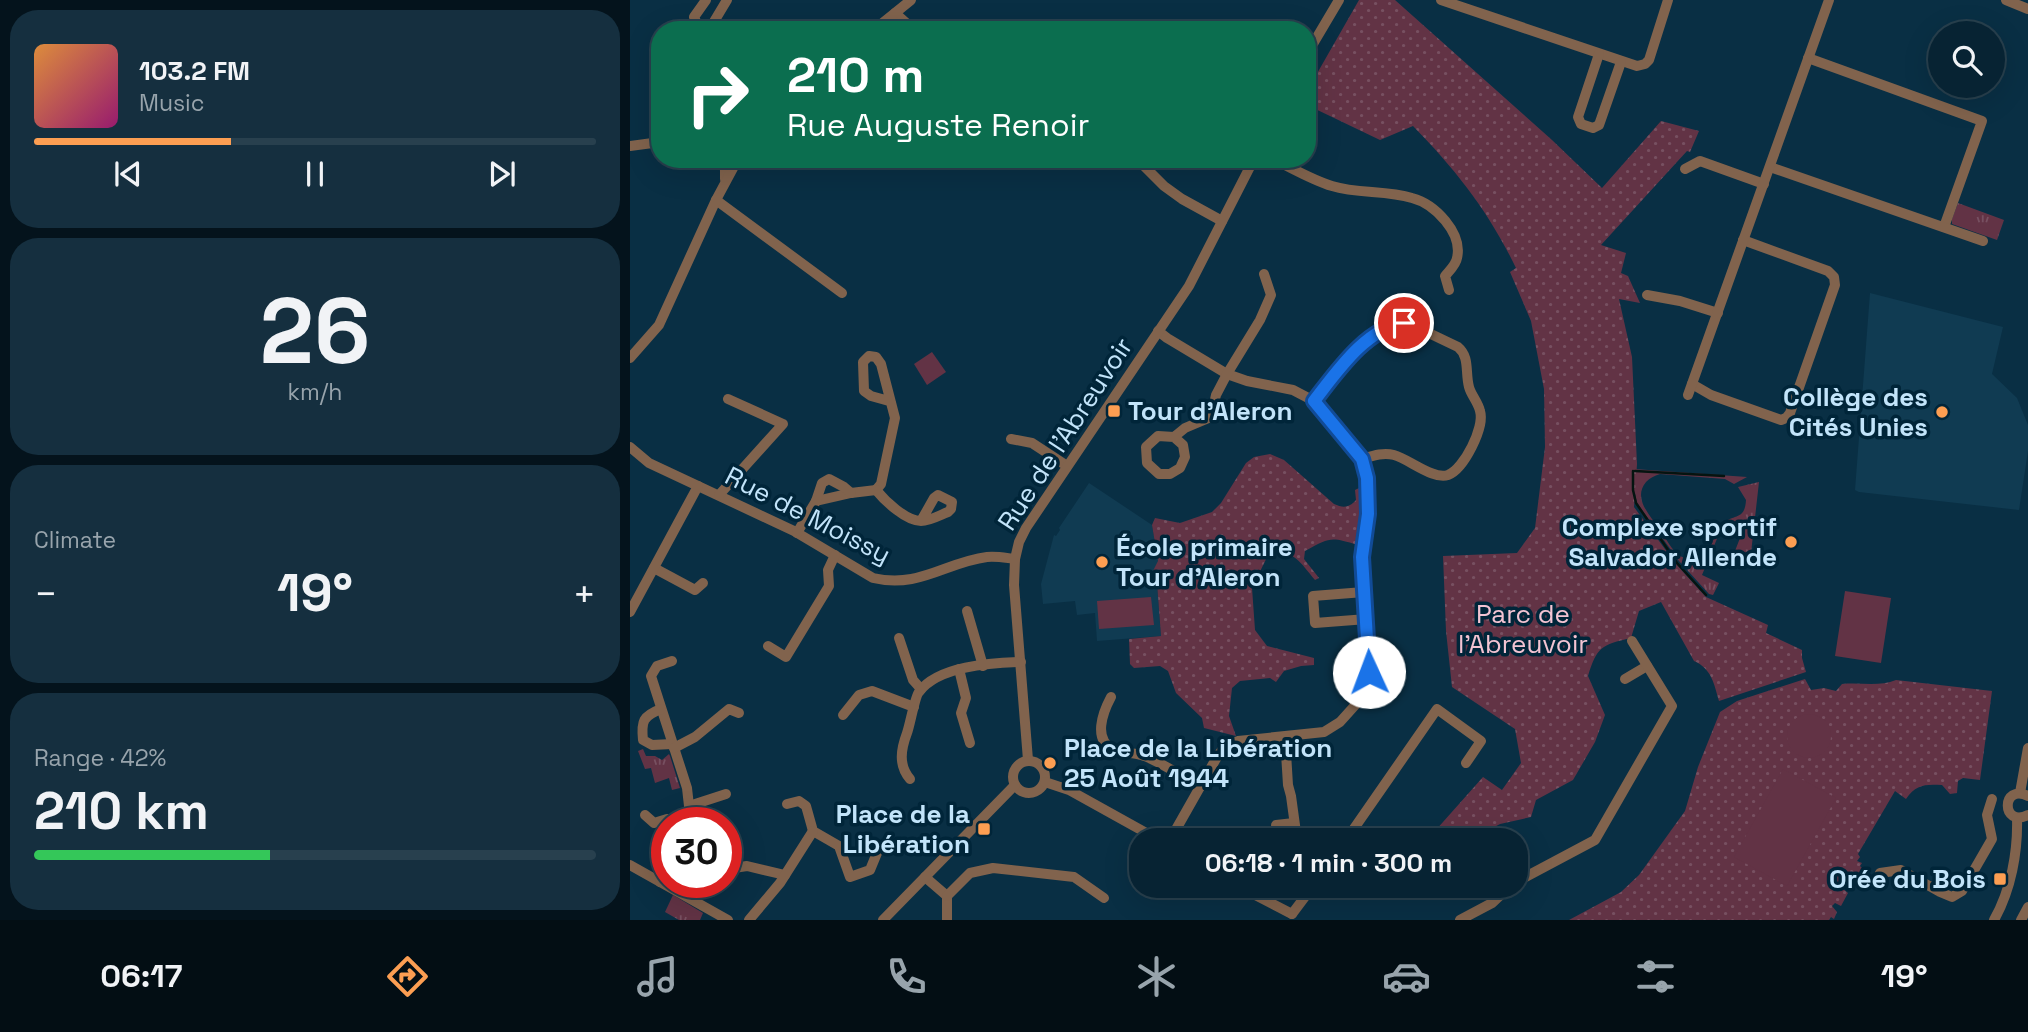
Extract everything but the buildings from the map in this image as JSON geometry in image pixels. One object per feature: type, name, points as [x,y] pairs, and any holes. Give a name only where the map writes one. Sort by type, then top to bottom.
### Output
[{"type":"street","points":[[696,21],[694,17],[706,0]]},
{"type":"street","points":[[885,21],[911,0]]},
{"type":"street","points":[[1316,39],[1339,0]]},
{"type":"street","points":[[1441,0],[1637,66],[1648,60],[1668,0]]},
{"type":"street","points":[[1688,395],[1829,0]]},
{"type":"street","points":[[2006,0],[2028,9]]},
{"type":"street","points":[[714,21],[724,1]]},
{"type":"street","points":[[895,13],[904,21]]},
{"type":"street","points":[[1600,54],[1578,117],[1581,124],[1593,128],[1599,125],[1622,62]]},
{"type":"street","points":[[1808,58],[1982,121],[1944,227]]},
{"type":"street","points":[[630,146],[651,143]]},
{"type":"street","points":[[1685,169],[1700,161],[1764,184]]},
{"type":"street","points":[[1770,167],[1983,241]]},
{"type":"street","points":[[724,168],[725,181]]},
{"type":"street","points":[[630,358],[659,325],[733,168]]},
{"type":"street","points":[[1146,168],[1182,199],[1222,221]]},
{"type":"street","name":"Rue de l'Abreuvoir","points":[[1028,760],[1014,585],[1019,542],[1189,286],[1249,168]]},
{"type":"street","points":[[1293,168],[1332,186],[1350,191],[1408,197],[1429,207],[1451,228],[1458,247],[1457,261],[1445,276],[1449,290]]},
{"type":"street","points":[[716,200],[842,293]]},
{"type":"street","points":[[1692,384],[1711,395],[1781,420],[1790,413],[1835,285],[1834,277],[1828,271],[1743,240]]},
{"type":"street","points":[[1174,437],[1185,428],[1211,417],[1216,395],[1260,320],[1271,295],[1264,274]]},
{"type":"street","points":[[1647,295],[1680,301],[1718,313]]},
{"type":"street","points":[[1314,401],[1352,354],[1391,326],[1404,323],[1412,325],[1463,351],[1466,356],[1469,390],[1479,408],[1481,419],[1479,430],[1458,469],[1441,476],[1393,454],[1379,454],[1362,459]]},
{"type":"street","points":[[1158,331],[1227,374],[1293,390],[1314,401],[1362,459],[1367,478],[1368,514],[1362,557],[1369,672],[1359,702],[1340,722],[1324,732],[1238,741],[1228,745],[1221,750],[1177,828]]},
{"type":"street","points":[[719,495],[783,424],[728,400]]},
{"type":"street","points":[[816,501],[876,490],[881,484],[895,418],[889,401]]},
{"type":"street","points":[[1012,439],[1032,443],[1067,466]]},
{"type":"street","name":"Rue de Moissy","points":[[630,447],[649,463],[797,533],[873,578],[904,581],[984,558],[1015,559]]},
{"type":"street","points":[[797,533],[816,501],[822,483],[829,480],[851,493]]},
{"type":"street","points":[[630,612],[698,485]]},
{"type":"street","points":[[876,490],[890,506],[914,520],[921,521]]},
{"type":"street","points":[[768,646],[786,657],[829,586],[828,570],[835,555]]},
{"type":"street","points":[[654,568],[695,590],[703,583]]},
{"type":"street","points":[[1364,592],[1313,596],[1315,623],[1367,619]]},
{"type":"street","points":[[967,611],[983,666]]},
{"type":"street","points":[[899,638],[913,680],[921,689]]},
{"type":"street","points":[[1528,876],[1595,840],[1672,706],[1632,641]]},
{"type":"street","points":[[672,660],[657,666],[651,676],[687,788],[689,806],[726,794]]},
{"type":"street","points":[[910,779],[900,752],[917,694],[921,689],[933,678],[959,669],[1021,662]]},
{"type":"street","points":[[1626,679],[1647,666]]},
{"type":"street","points":[[959,669],[966,698],[961,713],[970,743]]},
{"type":"street","points":[[843,715],[859,695],[872,691],[914,707]]},
{"type":"street","points":[[1111,697],[1101,714],[1102,736],[1106,745],[1115,751],[1142,755],[1200,787]]},
{"type":"street","points":[[643,740],[641,726],[648,715],[661,709]]},
{"type":"street","points":[[643,740],[652,745],[673,746],[695,737],[729,709],[739,713]]},
{"type":"street","points":[[1354,828],[1437,709],[1481,741],[1466,763]]},
{"type":"street","points":[[1285,737],[1288,785],[1295,828]]},
{"type":"street","points":[[630,745],[643,740]]},
{"type":"street","points":[[1994,920],[2006,890],[2023,817],[2009,812],[2007,806],[2011,797],[2024,794],[2022,788],[2028,748]]},
{"type":"street","points":[[1028,760],[1038,763],[1045,771],[1045,782],[1038,790],[1028,793],[1015,785],[1014,769],[1028,760]]},
{"type":"street","points":[[1045,782],[1069,790],[1137,828]]},
{"type":"street","points":[[883,920],[1015,785]]},
{"type":"street","points":[[1880,873],[1901,870],[1952,897],[1962,891],[1992,839],[1987,815],[1992,799]]},
{"type":"street","points":[[787,804],[799,801],[806,806],[813,831],[839,846],[850,877],[870,870],[877,853]]},
{"type":"street","points":[[645,815],[651,820]]},
{"type":"street","points":[[1276,825],[1294,823]]},
{"type":"street","points":[[749,920],[785,874],[813,831]]},
{"type":"street","points":[[630,865],[651,877]]},
{"type":"street","points":[[742,867],[785,874]]},
{"type":"street","points":[[947,920],[947,897],[970,873],[993,868],[1074,877],[1104,898]]},
{"type":"street","points":[[925,877],[947,897]]},
{"type":"street","points":[[689,898],[728,920]]},
{"type":"street","points":[[1259,898],[1293,917],[1305,898]]},
{"type":"street","points":[[1460,920],[1497,898]]},
{"type":"street","points":[[2021,920],[2028,907]]},
{"type":"shaded area","name":"Collège des Cités Unies","points":[[1870,293],[2003,327],[1992,374],[2017,398],[2028,425],[2028,451],[2019,510],[1855,490]]},
{"type":"shaded area","name":"École primaire Tour d'Aleron","points":[[1089,483],[1152,525],[1158,561],[1161,636],[1097,641],[1095,613],[1077,615],[1075,601],[1043,604],[1041,584],[1054,535],[1056,536]]},
{"type":"green space","name":"Parc de l'Abreuvoir","points":[[1359,0],[1395,0],[1602,188],[1661,121],[1699,131],[1690,152],[1687,151],[1601,245],[1626,253],[1621,273],[1628,276],[1640,303],[1619,299],[1632,357],[1637,464],[1634,507],[1676,564],[1706,597],[1768,625],[1766,633],[1802,650],[1806,672],[1719,701],[1709,673],[1694,661],[1661,602],[1639,611],[1631,638],[1607,645],[1598,653],[1591,666],[1588,676],[1605,715],[1595,742],[1573,780],[1536,800],[1531,817],[1492,828],[1438,828],[1483,777],[1502,790],[1521,763],[1515,729],[1452,687],[1446,631],[1443,556],[1517,553],[1535,528],[1545,447],[1544,389],[1531,321],[1510,272],[1516,268],[1495,228],[1457,176],[1413,126],[1380,140],[1316,109],[1316,75]]},
{"type":"green space","points":[[1958,203],[2004,220],[1997,240],[1952,224]]},
{"type":"green space","points":[[932,352],[946,372],[927,385],[914,364]]},
{"type":"green space","points":[[1270,454],[1284,460],[1334,504],[1351,505],[1356,500],[1355,490],[1361,487],[1358,545],[1331,540],[1305,551],[1304,559],[1319,578],[1315,580],[1291,555],[1270,551],[1252,588],[1255,630],[1267,646],[1314,658],[1314,665],[1284,671],[1276,682],[1270,678],[1240,681],[1232,688],[1229,716],[1236,736],[1204,728],[1202,718],[1176,693],[1168,671],[1160,666],[1134,668],[1130,664],[1129,639],[1161,636],[1157,583],[1150,577],[1158,561],[1152,525],[1155,518],[1180,523],[1212,512],[1221,503],[1246,463],[1254,457]]},
{"type":"green space","points":[[1634,469],[1747,477],[1734,484],[1725,479],[1660,474],[1646,482],[1641,495],[1644,507],[1674,551],[1690,559],[1705,554],[1721,525],[1743,512],[1746,500],[1738,487],[1759,482],[1751,553],[1735,551],[1740,538],[1721,529],[1702,575],[1719,583],[1713,595],[1709,594],[1679,561],[1637,503]]},
{"type":"green space","points":[[1845,591],[1891,598],[1881,663],[1835,656]]},
{"type":"green space","points":[[1151,597],[1154,625],[1099,629],[1097,601]]},
{"type":"green space","points":[[1805,679],[1811,690],[1824,688],[1836,691],[1842,684],[1876,684],[1896,680],[1992,691],[1980,780],[1963,778],[1958,781],[1957,793],[1950,794],[1942,785],[1922,786],[1906,799],[1895,791],[1858,854],[1860,857],[1857,861],[1862,863],[1862,868],[1852,886],[1844,884],[1842,888],[1848,893],[1841,906],[1835,903],[1832,906],[1837,912],[1834,919],[1569,920],[1621,892],[1639,875],[1685,811],[1698,767],[1720,712],[1737,701]]},
{"type":"green space","points":[[1809,714],[1825,720],[1831,736],[1825,752],[1809,758],[1793,752],[1787,736],[1793,720]]},
{"type":"green space","points":[[643,749],[646,756],[655,756],[662,760],[669,754],[680,788],[672,790],[669,778],[655,783],[651,768],[645,769],[638,751]]},
{"type":"green space","points":[[1783,769],[1836,798],[1787,886],[1734,857]]},
{"type":"green space","points":[[672,898],[678,898],[703,913],[700,920],[679,920],[665,912]]},
{"type":"waterway","points":[[1633,471],[1636,503],[1677,563],[1706,595]]},
{"type":"waterway","points":[[1635,471],[1724,476]]},
{"type":"place","name":"Tour d'Aleron","points":[[1114,411]]},
{"type":"place","name":"Collège des Cités Unies","points":[[1942,412]]},
{"type":"place","name":"Complexe sportif Salvador Allende","points":[[1791,542]]},
{"type":"place","name":"École primaire Tour d'Aleron","points":[[1102,562]]},
{"type":"place","name":"Place de la Libération 25 Août 1944","points":[[1050,763]]},
{"type":"place","name":"Place de la Libération","points":[[984,829]]},
{"type":"place","name":"Orée du Bois","points":[[2000,879]]},
{"type":"route","points":[[1369,672],[1362,557],[1368,514],[1367,478],[1362,459],[1314,401],[1352,354],[1391,326],[1404,323]]}]
